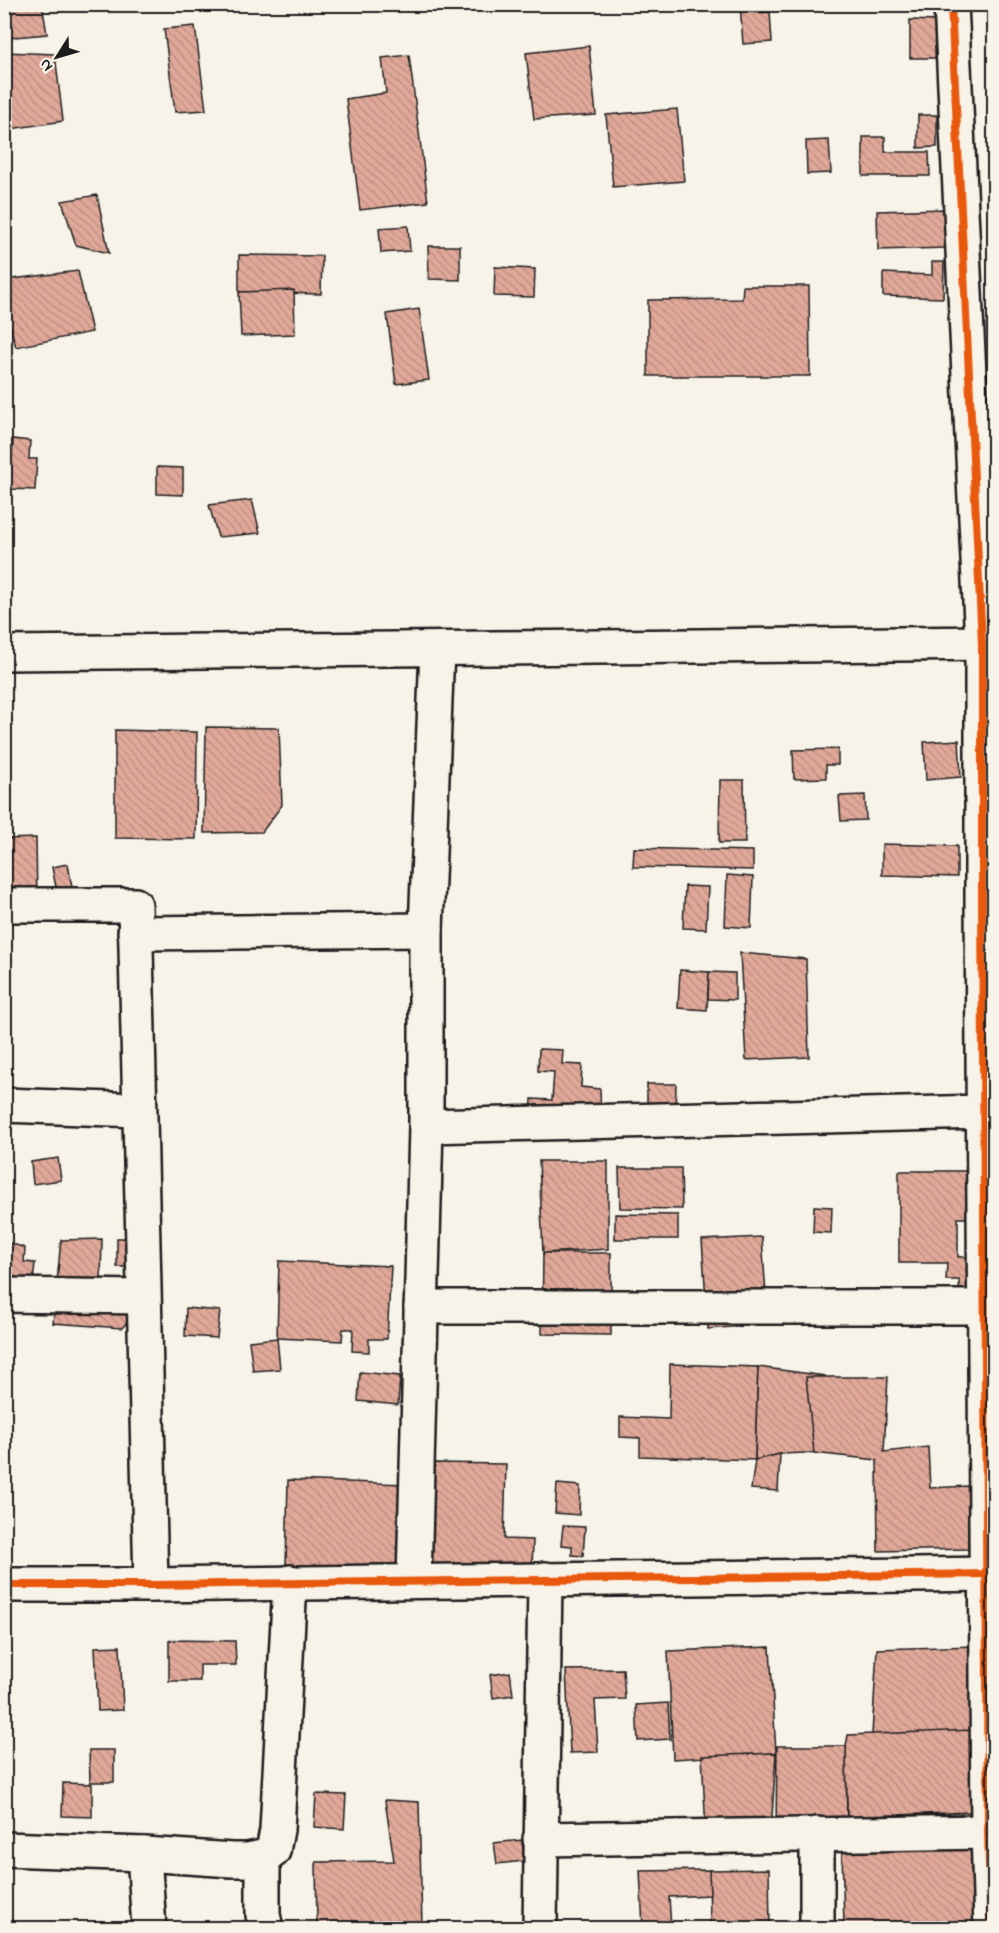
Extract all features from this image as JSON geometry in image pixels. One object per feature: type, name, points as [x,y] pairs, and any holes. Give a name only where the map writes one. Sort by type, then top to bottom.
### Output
[{"type":"street","points":[[951,4],[988,643],[984,1112],[985,1307],[991,1574],[988,1832],[991,1929]]},
{"type":"street","points":[[4,653],[988,643]]},
{"type":"street","points":[[414,1581],[426,1126],[426,930],[437,649]]},
{"type":"street","points":[[4,905],[135,905],[142,1297],[151,1585]]},
{"type":"street","points":[[135,933],[426,930]]},
{"type":"street","points":[[4,1105],[138,1110]]},
{"type":"street","points":[[426,1126],[984,1112]]},
{"type":"street","points":[[4,1295],[142,1297]]},
{"type":"street","points":[[421,1307],[985,1307]]},
{"type":"street","points":[[4,1585],[991,1574]]},
{"type":"street","points":[[540,1929],[545,1579]]},
{"type":"street","points":[[4,1850],[144,1854],[232,1860],[263,1857],[273,1851],[276,1843],[290,1582]]},
{"type":"street","points":[[540,1839],[988,1832]]},
{"type":"street","points":[[816,1929],[817,1834]]},
{"type":"street","points":[[144,1854],[149,1929]]},
{"type":"street","points":[[263,1857],[263,1915],[266,1929]]},
{"type":"building","points":[[4,4],[42,4],[47,34],[4,38]]},
{"type":"building","points":[[740,4],[754,4],[755,13],[770,12],[772,42],[743,44]]},
{"type":"building","points":[[910,20],[937,21],[936,58],[910,58]]},
{"type":"building","points":[[195,26],[206,110],[175,112],[164,29]]},
{"type":"building","points":[[589,46],[596,115],[534,119],[526,53]]},
{"type":"building","points":[[4,52],[55,54],[63,121],[4,130]]},
{"type":"building","points":[[409,55],[428,202],[360,210],[346,99],[386,93],[382,58]]},
{"type":"building","points":[[677,109],[684,181],[613,187],[606,115]]},
{"type":"building","points":[[918,115],[937,115],[937,147],[918,148]]},
{"type":"building","points":[[863,137],[885,137],[885,152],[929,152],[930,176],[863,176]]},
{"type":"building","points":[[829,140],[831,173],[807,174],[806,141]]},
{"type":"building","points":[[97,195],[109,253],[76,245],[62,201]]},
{"type":"building","points":[[945,209],[946,248],[878,250],[877,211]]},
{"type":"building","points":[[408,226],[410,251],[381,253],[379,228]]},
{"type":"building","points":[[428,246],[460,246],[460,280],[429,279]]},
{"type":"building","points":[[239,255],[322,256],[321,294],[239,292]]},
{"type":"building","points":[[932,262],[944,262],[943,298],[883,296],[883,273],[932,275]]},
{"type":"building","points":[[495,267],[535,269],[534,297],[494,296]]},
{"type":"building","points":[[78,271],[92,332],[16,347],[4,305],[4,280]]},
{"type":"building","points":[[743,286],[809,286],[810,376],[648,376],[648,300],[742,299]]},
{"type":"building","points":[[294,290],[295,334],[241,336],[239,292]]},
{"type":"building","points":[[419,309],[429,380],[396,384],[387,314]]},
{"type":"building","points":[[991,418],[994,418],[994,461],[993,461]]},
{"type":"building","points":[[13,439],[30,441],[29,459],[37,459],[35,490],[10,489]]},
{"type":"building","points":[[157,467],[183,468],[183,495],[157,494]]},
{"type":"building","points":[[252,500],[260,533],[218,537],[209,505]]},
{"type":"building","points":[[206,727],[279,728],[282,805],[262,832],[204,833]]},
{"type":"building","points":[[115,730],[197,732],[196,839],[115,838]]},
{"type":"building","points":[[959,740],[961,777],[926,780],[924,742]]},
{"type":"building","points":[[838,749],[838,765],[826,765],[826,778],[794,779],[793,750]]},
{"type":"building","points":[[720,780],[744,780],[745,843],[719,843]]},
{"type":"building","points":[[865,795],[866,820],[841,821],[839,796]]},
{"type":"building","points":[[36,838],[37,902],[4,905],[4,839]]},
{"type":"building","points":[[882,844],[957,846],[957,877],[882,875]]},
{"type":"building","points":[[634,848],[753,851],[753,870],[633,867]]},
{"type":"building","points":[[68,864],[74,899],[59,902],[52,867]]},
{"type":"building","points":[[727,875],[753,877],[751,928],[725,926]]},
{"type":"building","points":[[685,886],[708,887],[706,929],[683,928]]},
{"type":"building","points":[[740,953],[806,959],[809,1057],[746,1060]]},
{"type":"building","points":[[680,970],[709,972],[707,1010],[678,1008]]},
{"type":"building","points":[[709,972],[735,973],[735,1000],[708,999]]},
{"type":"building","points":[[539,1049],[563,1050],[562,1064],[582,1065],[581,1087],[600,1089],[601,1120],[531,1121],[532,1099],[552,1100],[554,1072],[538,1071]]},
{"type":"building","points":[[647,1084],[676,1084],[675,1115],[647,1115]]},
{"type":"building","points":[[58,1158],[61,1180],[33,1184],[31,1162]]},
{"type":"building","points":[[539,1161],[608,1161],[608,1249],[543,1253]]},
{"type":"building","points":[[619,1168],[681,1168],[682,1209],[620,1208]]},
{"type":"building","points":[[899,1171],[975,1171],[975,1218],[958,1218],[958,1257],[975,1257],[975,1298],[960,1298],[959,1280],[946,1280],[947,1263],[899,1263]]},
{"type":"building","points":[[814,1206],[832,1207],[831,1233],[813,1232]]},
{"type":"building","points":[[615,1214],[678,1215],[678,1239],[615,1239]]},
{"type":"building","points":[[762,1237],[768,1324],[708,1329],[702,1240]]},
{"type":"building","points":[[117,1238],[135,1238],[135,1267],[117,1267]]},
{"type":"building","points":[[102,1239],[101,1279],[123,1281],[143,1304],[122,1328],[53,1323],[61,1240]]},
{"type":"building","points":[[10,1243],[25,1248],[24,1262],[35,1263],[32,1292],[6,1289]]},
{"type":"building","points":[[543,1253],[611,1253],[611,1335],[542,1334]]},
{"type":"building","points":[[279,1261],[391,1266],[387,1339],[369,1339],[369,1352],[352,1351],[353,1329],[343,1329],[342,1341],[277,1338]]},
{"type":"building","points":[[186,1308],[220,1311],[217,1338],[185,1336]]},
{"type":"building","points":[[277,1338],[280,1369],[253,1371],[249,1341]]},
{"type":"building","points":[[670,1364],[758,1367],[755,1460],[640,1456],[640,1438],[620,1437],[620,1417],[669,1419]]},
{"type":"building","points":[[758,1367],[825,1376],[832,1452],[780,1454],[755,1460]]},
{"type":"building","points":[[360,1372],[400,1376],[398,1405],[358,1401]]},
{"type":"building","points":[[806,1377],[888,1377],[884,1452],[928,1447],[930,1488],[968,1486],[968,1549],[878,1551],[877,1460],[814,1453]]},
{"type":"building","points":[[780,1454],[778,1491],[751,1489],[755,1460]]},
{"type":"building","points":[[434,1463],[506,1464],[504,1539],[533,1540],[532,1570],[432,1568]]},
{"type":"building","points":[[288,1480],[405,1484],[403,1570],[286,1566]]},
{"type":"building","points":[[557,1484],[580,1486],[579,1515],[555,1513]]},
{"type":"building","points":[[563,1526],[585,1527],[583,1556],[572,1555],[572,1546],[561,1545]]},
{"type":"building","points":[[169,1640],[235,1641],[236,1665],[200,1665],[200,1681],[169,1681]]},
{"type":"building","points":[[120,1646],[123,1710],[98,1711],[95,1647]]},
{"type":"building","points":[[976,1646],[973,1731],[872,1735],[877,1649]]},
{"type":"building","points":[[770,1647],[776,1753],[673,1759],[668,1651]]},
{"type":"building","points":[[623,1669],[625,1699],[595,1700],[598,1752],[570,1753],[566,1670]]},
{"type":"building","points":[[510,1672],[513,1695],[493,1698],[490,1675]]},
{"type":"building","points":[[668,1703],[670,1739],[638,1741],[636,1705]]},
{"type":"building","points":[[974,1730],[972,1812],[847,1817],[846,1746],[848,1735]]},
{"type":"building","points":[[777,1746],[846,1746],[847,1831],[776,1828]]},
{"type":"building","points":[[89,1750],[114,1750],[114,1782],[90,1782]]},
{"type":"building","points":[[776,1753],[771,1832],[706,1831],[702,1756]]},
{"type":"building","points":[[63,1783],[92,1784],[92,1817],[62,1816]]},
{"type":"building","points":[[316,1794],[346,1795],[344,1829],[314,1827]]},
{"type":"building","points":[[385,1800],[419,1802],[422,1928],[317,1928],[316,1862],[394,1861]]},
{"type":"building","points":[[522,1840],[524,1861],[497,1864],[494,1843]]},
{"type":"building","points":[[842,1846],[971,1848],[975,1928],[844,1928]]},
{"type":"building","points":[[769,1869],[770,1928],[710,1928],[709,1870]]},
{"type":"building","points":[[709,1870],[710,1895],[669,1897],[671,1928],[643,1928],[640,1871]]},
{"type":"cycle path","points":[[951,4],[982,643],[988,1832],[991,1928]]},
{"type":"cycle path","points":[[4,1585],[994,1574]]}]
